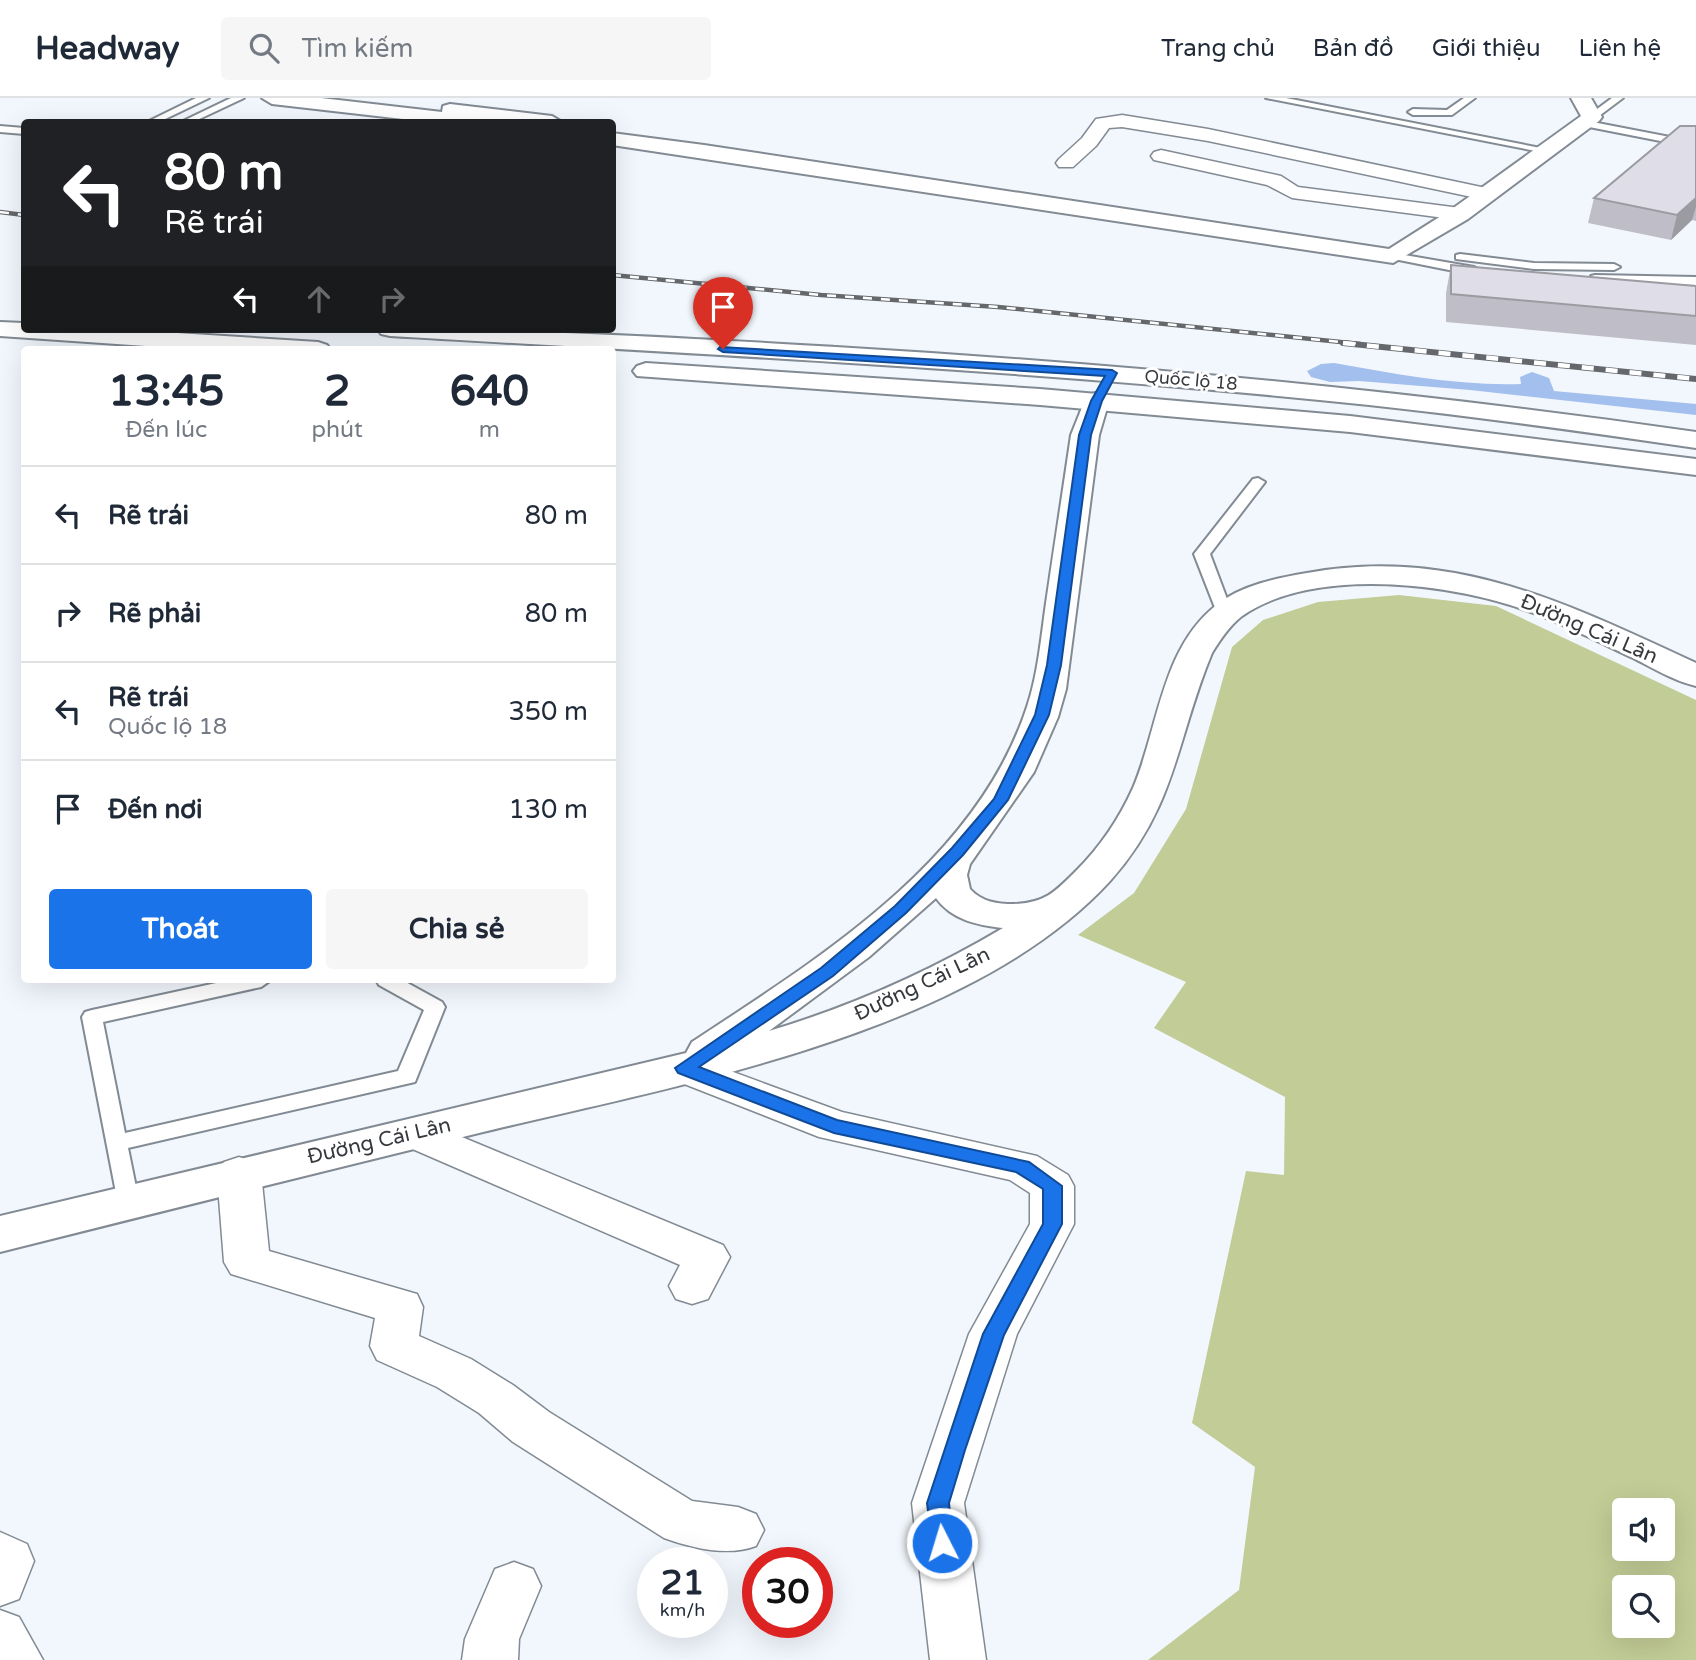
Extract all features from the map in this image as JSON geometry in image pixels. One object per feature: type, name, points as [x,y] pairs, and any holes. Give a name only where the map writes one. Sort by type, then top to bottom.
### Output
[{"type":"main road","points":[[272,98],[449,119]]},
{"type":"main road","points":[[353,98],[527,119]]},
{"type":"main road","points":[[616,139],[704,150],[1399,252],[1460,214],[1546,150],[1585,113]]},
{"type":"main road","points":[[616,130],[719,143],[1399,252]]},
{"type":"main road","points":[[0,329],[21,330]]},
{"type":"main road","points":[[61,333],[257,346]]},
{"type":"main road","name":"Quốc lộ 18","points":[[456,333],[1112,373],[1354,395],[1562,419],[1696,440]]},
{"type":"main road","name":"Quốc lộ 18","points":[[626,370],[1096,401],[1350,424],[1696,467]]},
{"type":"main road","points":[[684,1068],[827,972],[901,909],[957,852],[1001,800],[1042,715],[1054,665],[1085,435],[1096,401],[1112,373]]},
{"type":"main road","name":"Đường Cái Lân","points":[[0,1234],[239,1173],[416,1133],[779,1044],[964,969],[1025,933],[1068,901],[1105,863],[1128,832],[1152,786],[1189,665],[1204,637],[1225,615],[1252,597],[1323,581],[1387,576],[1432,580],[1497,591],[1545,606],[1696,676]]},
{"type":"main road","points":[[957,852],[947,876],[950,888],[960,900],[974,909],[1013,919],[1034,917],[1068,901]]},
{"type":"street","points":[[1066,163],[1103,123],[1122,121],[1184,131],[1486,194]]},
{"type":"street","points":[[1184,131],[1155,164],[1274,180],[1292,192],[1460,214]]},
{"type":"street","points":[[684,1068],[834,1126],[1022,1167],[1052,1186],[1052,1224],[993,1334],[938,1503],[958,1660]]},
{"type":"street","points":[[416,1133],[707,1257],[692,1286]]},
{"type":"street","points":[[239,1173],[247,1262],[400,1307],[394,1346],[465,1380],[496,1399],[531,1427],[682,1522],[738,1530]]},
{"type":"street","points":[[0,1555],[8,1561],[0,1581]]},
{"type":"street","points":[[490,1660],[492,1639],[514,1586]]},
{"type":"street","points":[[0,1635],[15,1660]]},
{"type":"lane","points":[[158,119],[204,98]]},
{"type":"lane","points":[[193,119],[239,98]]},
{"type":"lane","points":[[1270,98],[1546,150]]},
{"type":"lane","points":[[1398,109],[1439,115],[1449,113],[1469,98]]},
{"type":"lane","points":[[1585,113],[1618,98]]},
{"type":"lane","points":[[1585,113],[1696,145]]},
{"type":"lane","points":[[0,129],[21,131]]},
{"type":"lane","points":[[1399,252],[1512,265],[1696,268]]},
{"type":"lane","points":[[1399,252],[1541,278],[1696,281]]},
{"type":"lane","points":[[1225,615],[1202,554],[1258,482]]},
{"type":"lane","points":[[127,1202],[92,1017],[247,983]]},
{"type":"lane","points":[[116,1143],[407,1077],[435,1007],[391,983]]},
{"type":"green space","points":[[1399,595],[1496,606],[1696,700],[1696,1660],[1148,1660],[1239,1590],[1255,1467],[1192,1423],[1246,1171],[1284,1175],[1285,1097],[1154,1028],[1186,982],[1078,935],[1134,893],[1186,809],[1232,647],[1263,620],[1318,602]]},
{"type":"water","points":[[1334,363],[1474,383],[1521,384],[1520,377],[1532,372],[1549,378],[1554,391],[1696,404],[1696,415],[1470,390],[1359,381],[1330,382],[1311,377],[1307,371],[1321,364]]},
{"type":"building","points":[[1680,126],[1696,126],[1696,198],[1677,215],[1594,198]]},
{"type":"building","points":[[1451,265],[1696,286],[1696,316],[1451,294]]},
{"type":"railway","points":[[0,212],[21,215]]},
{"type":"railway","points":[[616,275],[821,295],[998,307],[1360,344]]},
{"type":"railway","points":[[1343,343],[1696,379]]},
{"type":"route","points":[[723,349],[1112,373],[1096,401],[1085,435],[1054,665],[1042,715],[1001,800],[957,852],[901,909],[827,972],[684,1068],[834,1126],[1022,1167],[1052,1186],[1052,1224],[993,1334],[954,1450],[938,1503],[942,1543]]}]
